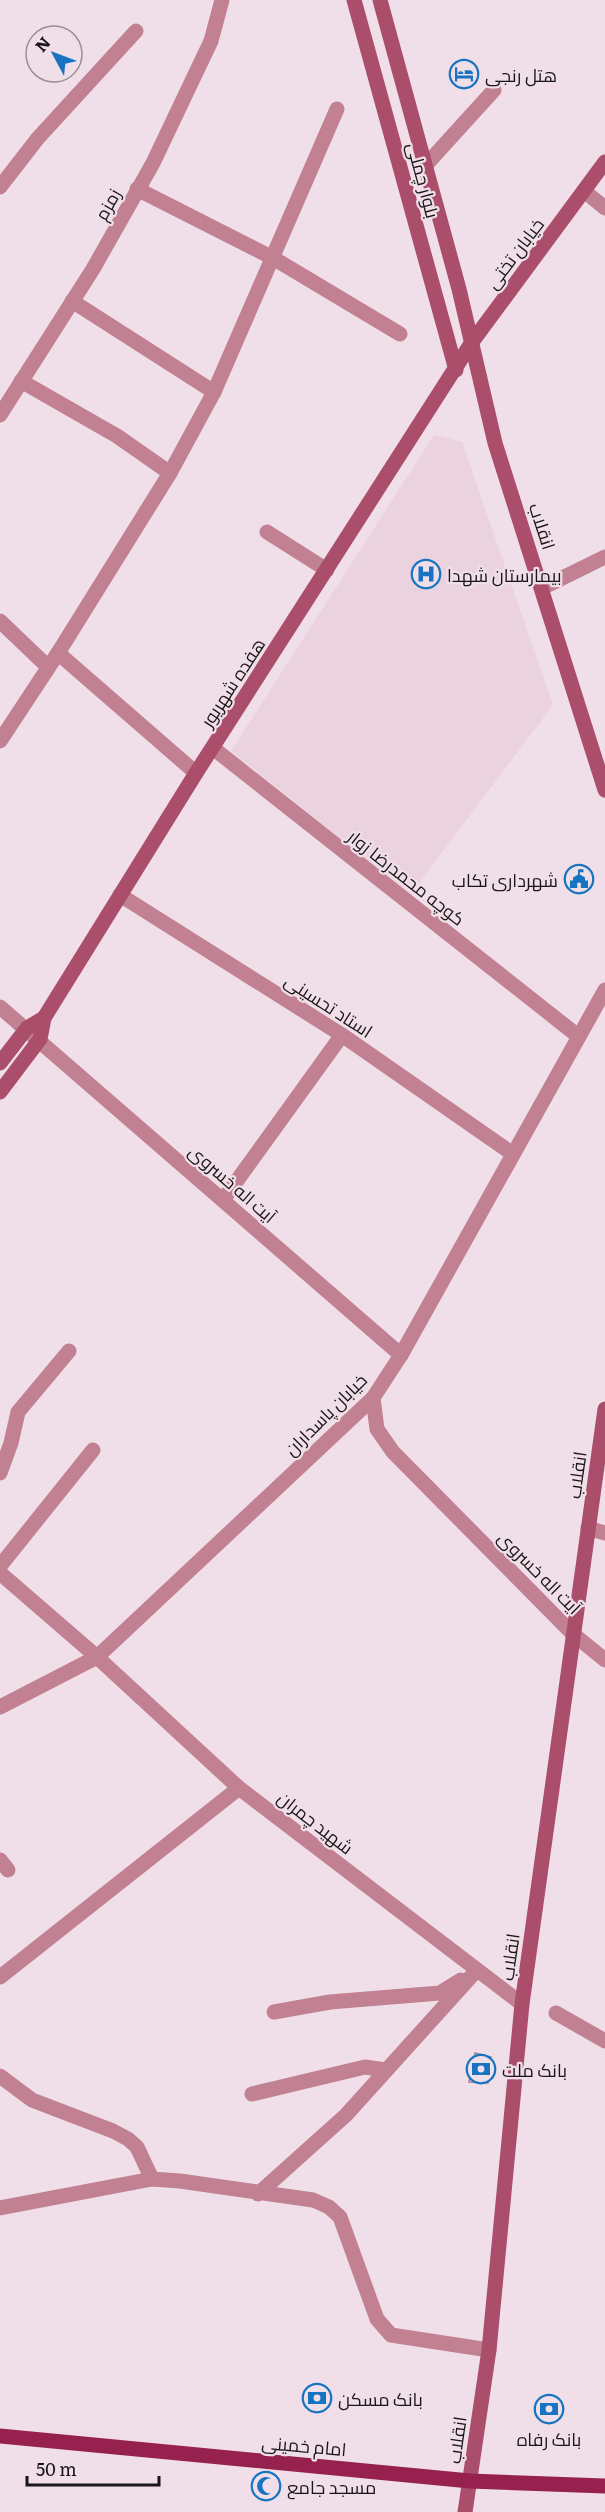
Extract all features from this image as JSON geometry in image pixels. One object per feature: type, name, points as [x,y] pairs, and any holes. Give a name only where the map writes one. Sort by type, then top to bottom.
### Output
[{"type":"main road","name":"بلوار چملی","points":[[354,0],[456,370]]},
{"type":"main road","name":"بلوار چملی","points":[[380,0],[472,342]]},
{"type":"main road","name":"خیابان تختی","points":[[456,370],[472,342],[605,162]]},
{"type":"main road","name":"انقلاب","points":[[472,342],[495,443],[605,790]]},
{"type":"main road","name":"هفده شهریور","points":[[0,1092],[40,1040],[44,1017],[196,773],[456,370]]},
{"type":"main road","name":"هفده شهریور","points":[[0,1063],[27,1029],[44,1017]]},
{"type":"main road","name":"انقلاب","points":[[465,2512],[489,2350],[522,2004],[605,1409]]},
{"type":"main road","name":"امام خمینی","points":[[0,2436],[470,2481],[605,2486]]},
{"type":"street","name":"زمزم","points":[[0,415],[72,301],[137,189],[211,40],[222,0]]},
{"type":"street","points":[[0,187],[38,138],[136,31]]},
{"type":"street","points":[[425,166],[494,90]]},
{"type":"street","points":[[2,734],[58,653],[171,473],[214,392],[337,109]]},
{"type":"street","points":[[137,189],[273,258],[400,334]]},
{"type":"street","points":[[584,191],[605,208]]},
{"type":"street","points":[[72,301],[214,392]]},
{"type":"street","points":[[21,381],[117,436],[171,473]]},
{"type":"street","points":[[267,532],[327,570]]},
{"type":"street","points":[[542,588],[605,556]]},
{"type":"street","points":[[0,621],[48,667]]},
{"type":"street","points":[[58,653],[196,773]]},
{"type":"street","name":"کوچه محمدرضا زوار","points":[[213,748],[578,1036]]},
{"type":"street","name":"استاد تحسینی","points":[[120,895],[342,1035],[513,1154]]},
{"type":"street","name":"خیابان پاسداران","points":[[0,1707],[98,1657],[373,1398],[401,1355],[605,990]]},
{"type":"street","name":"آیت اله خسروی","points":[[0,1007],[401,1355]]},
{"type":"street","points":[[223,1200],[342,1035]]},
{"type":"street","points":[[0,1473],[12,1443],[18,1412],[69,1351]]},
{"type":"street","name":"آیت اله خسروی","points":[[373,1398],[377,1429],[393,1452],[573,1634],[605,1660]]},
{"type":"street","points":[[0,1566],[93,1450]]},
{"type":"street","points":[[588,1528],[605,1533]]},
{"type":"street","name":"شهید چمران","points":[[0,1573],[98,1657],[239,1788],[522,2004]]},
{"type":"street","points":[[0,1977],[239,1788]]},
{"type":"street","points":[[274,2012],[330,2002],[440,1993],[476,1971]]},
{"type":"street","points":[[258,2194],[346,2115],[476,1971]]},
{"type":"street","points":[[555,2013],[605,2041]]},
{"type":"street","points":[[252,2094],[365,2067],[386,2070]]},
{"type":"street","points":[[0,2076],[32,2100],[128,2139],[137,2147],[152,2179]]},
{"type":"street","points":[[0,2208],[152,2179],[313,2200],[329,2207],[340,2217],[378,2319],[391,2335],[489,2350]]},
{"type":"shaded area","name":"بیمارستان شهدا","points":[[434,435],[462,442],[553,705],[411,894],[231,751]]},
{"type":"building","name":"بانک ملت","points":[[475,2053],[491,2057],[488,2083],[469,2082]]},
{"type":"place","name":"هتل رنجی","points":[[464,74]]},
{"type":"place","name":"بیمارستان شهدا","points":[[426,574]]},
{"type":"place","name":"شهرداری تکاب","points":[[579,879]]},
{"type":"place","name":"بانک ملت","points":[[481,2069]]},
{"type":"place","name":"بانک مسکن","points":[[317,2398]]},
{"type":"place","name":"بانک رفاه","points":[[549,2409]]},
{"type":"place","name":"مسجد جامع","points":[[266,2486]]}]
